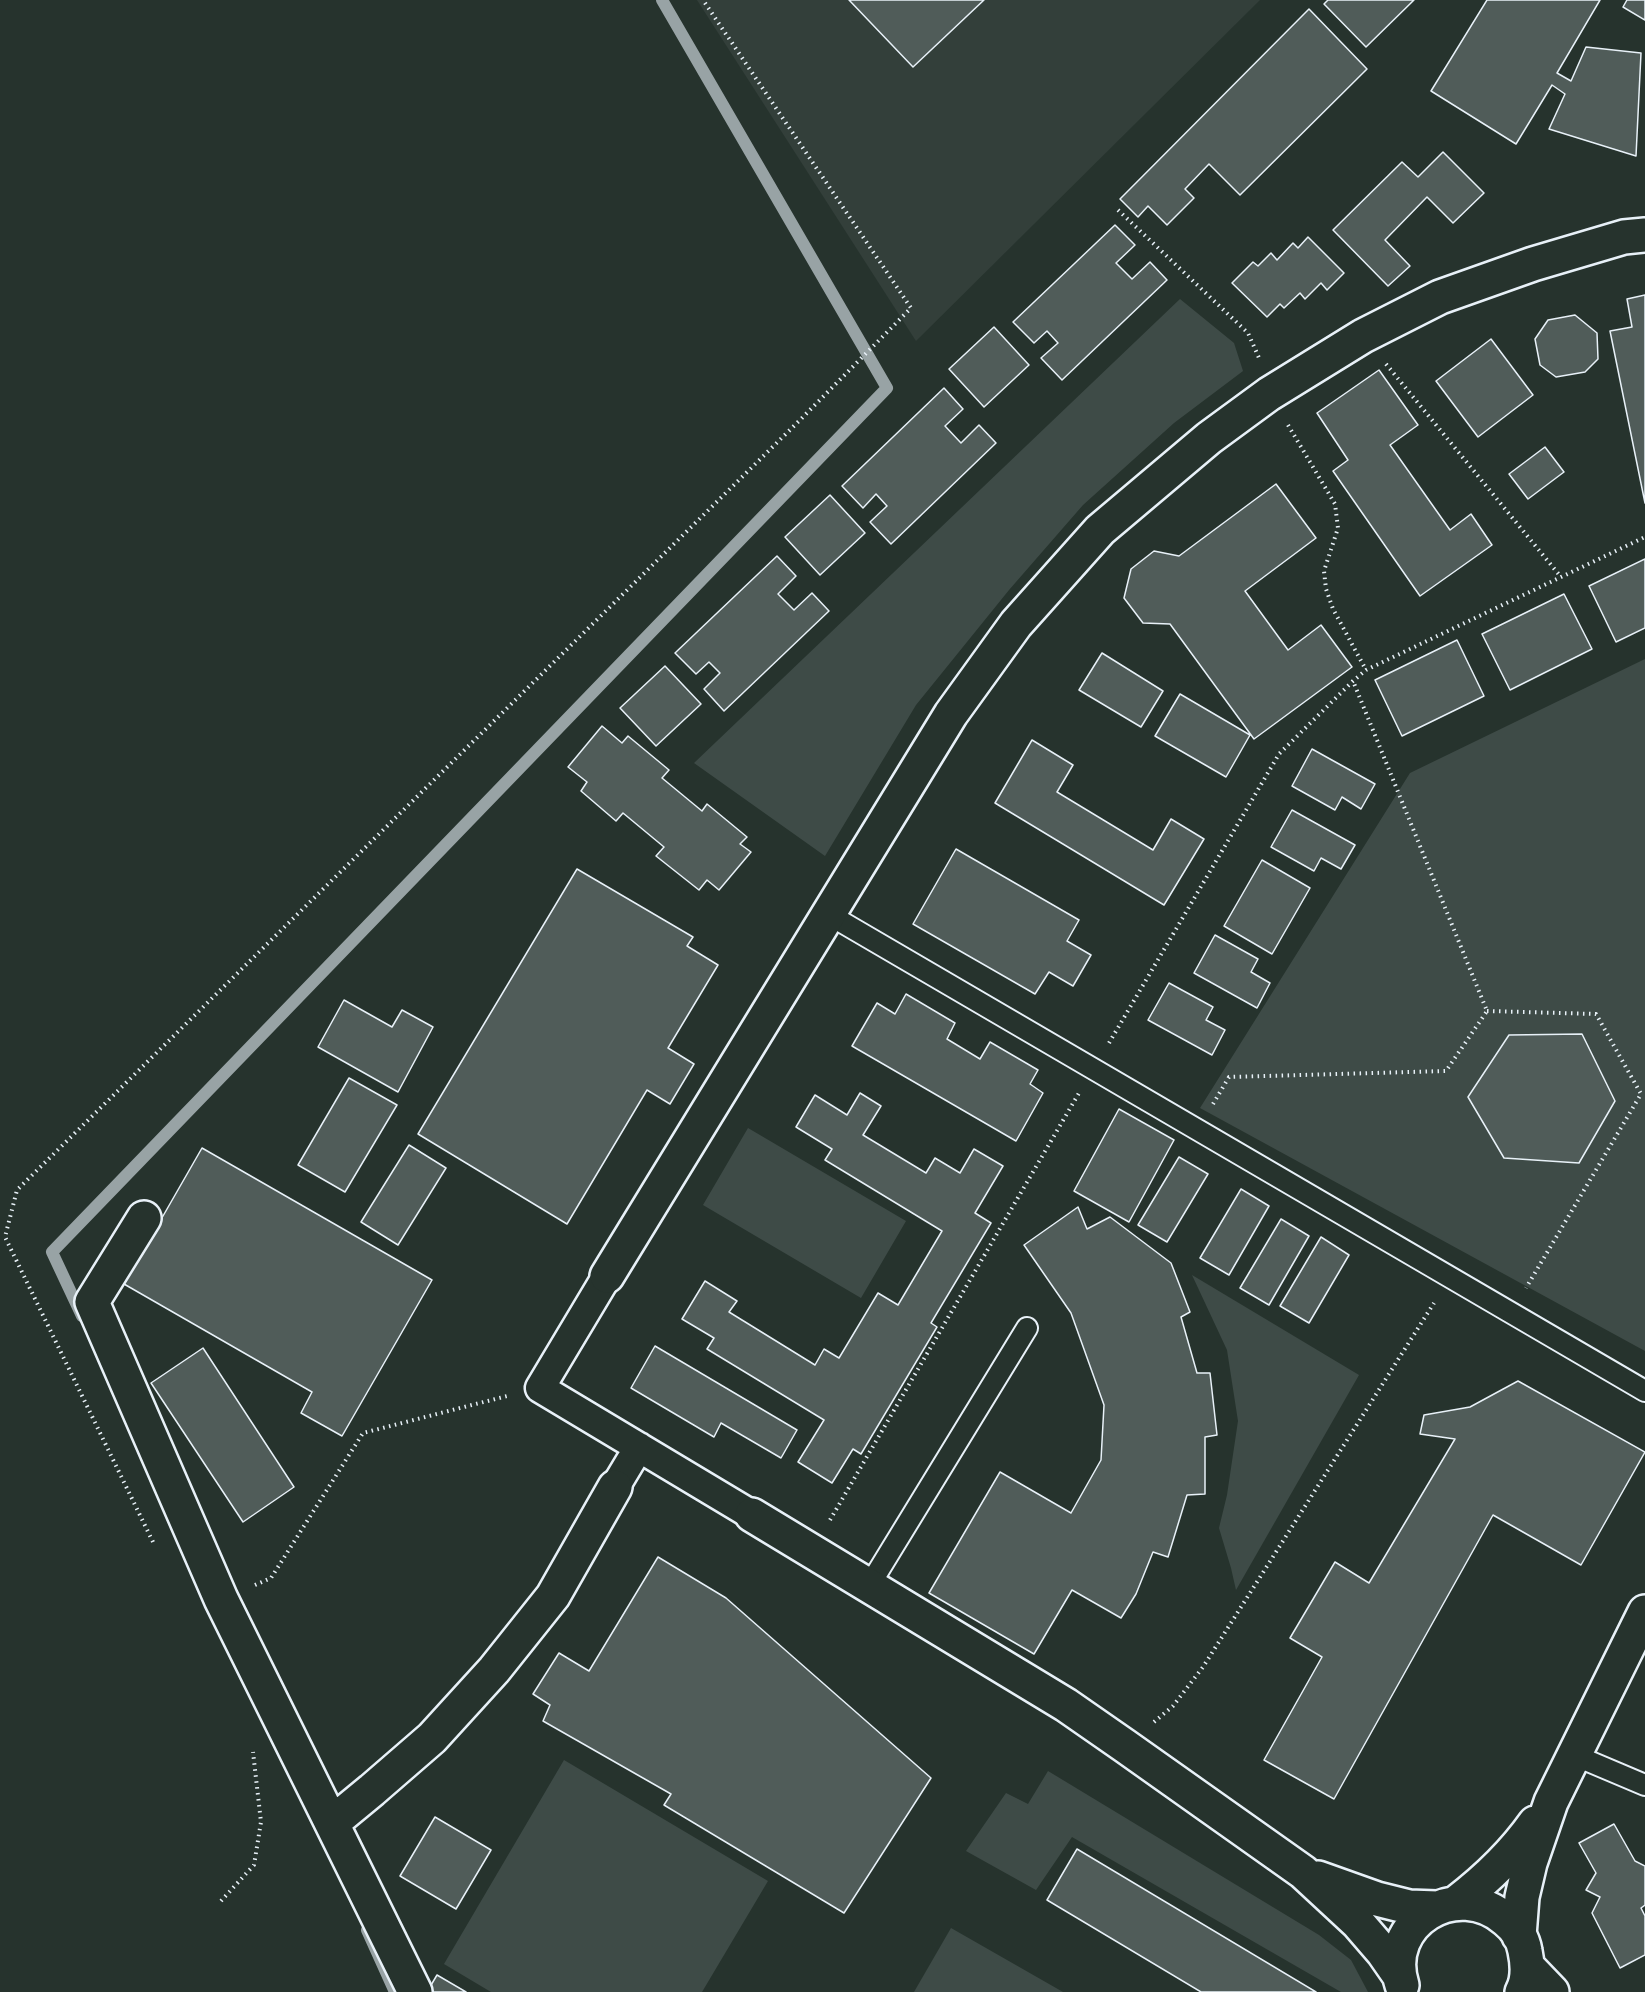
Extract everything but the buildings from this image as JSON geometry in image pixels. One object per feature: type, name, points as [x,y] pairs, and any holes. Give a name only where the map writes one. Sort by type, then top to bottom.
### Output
[{"type":"street","points":[[1401,1983],[1383,1952],[1358,1923],[1302,1872],[1066,1705],[540,1388],[951,714],[1016,624],[1100,530],[1209,438],[1269,394],[1363,336],[1440,297],[1545,260],[1624,237],[1645,235]]},
{"type":"street","points":[[144,1218],[92,1302],[221,1599],[415,1992]]},
{"type":"street","points":[[332,1823],[432,1738],[494,1670],[553,1596],[639,1447]]},
{"type":"street","points":[[1519,1936],[1522,1897],[1530,1863],[1551,1802],[1645,1612]]},
{"type":"street","points":[[1401,1983],[1400,1954],[1407,1935],[1420,1918],[1447,1905],[1483,1881],[1520,1845],[1551,1802]]},
{"type":"street","points":[[1302,1872],[1377,1899],[1408,1907],[1478,1903],[1497,1911],[1513,1926],[1524,1945],[1525,1979],[1552,1992]]},
{"type":"lane","points":[[828,914],[1645,1390]]},
{"type":"lane","points":[[869,1586],[1027,1328]]},
{"type":"lane","points":[[1574,1755],[1645,1785]]},
{"type":"path","points":[[157,1551],[5,1237],[17,1190],[799,422],[911,308],[703,0]]},
{"type":"path","points":[[1118,210],[1248,333],[1257,351],[1269,394],[1335,504],[1338,528],[1324,571],[1326,589],[1333,609],[1366,670]]},
{"type":"path","points":[[1363,336],[1561,577]]},
{"type":"path","points":[[812,1551],[1279,754],[1366,670],[1645,537]]},
{"type":"path","points":[[1353,681],[1487,1011]]},
{"type":"path","points":[[1487,1011],[1596,1014],[1643,1096],[1511,1312]]},
{"type":"path","points":[[1198,1130],[1229,1077],[1446,1071],[1487,1011]]},
{"type":"path","points":[[1125,1746],[1173,1706],[1203,1667],[1450,1277]]},
{"type":"path","points":[[221,1599],[271,1578],[363,1433],[540,1388]]},
{"type":"path","points":[[221,1901],[254,1865],[261,1822],[252,1745]]},
{"type":"shaded area","points":[[697,0],[1260,0],[916,341]]},
{"type":"shaded area","points":[[1180,299],[1234,343],[1243,371],[1174,423],[1083,505],[1009,590],[916,705],[825,856],[694,763]]},
{"type":"shaded area","points":[[1645,659],[1645,1351],[1200,1108],[1410,773]]},
{"type":"shaded area","points":[[748,1128],[906,1221],[861,1298],[703,1205]]},
{"type":"shaded area","points":[[1192,1275],[1359,1375],[1236,1590],[1219,1528],[1227,1495],[1238,1421],[1227,1350]]},
{"type":"shaded area","points":[[564,1760],[768,1881],[702,1992],[491,1992],[444,1964]]},
{"type":"shaded area","points":[[1048,1771],[1319,1935],[1351,1960],[1368,1992],[1341,1992],[1072,1837],[1036,1890],[966,1851],[1006,1793],[1028,1804]]},
{"type":"shaded area","points":[[951,1928],[1063,1992],[914,1992]]},
{"type":"waterway","points":[[82,1316],[52,1252],[887,388],[662,0]]},
{"type":"waterway","points":[[367,1930],[395,1992]]}]
